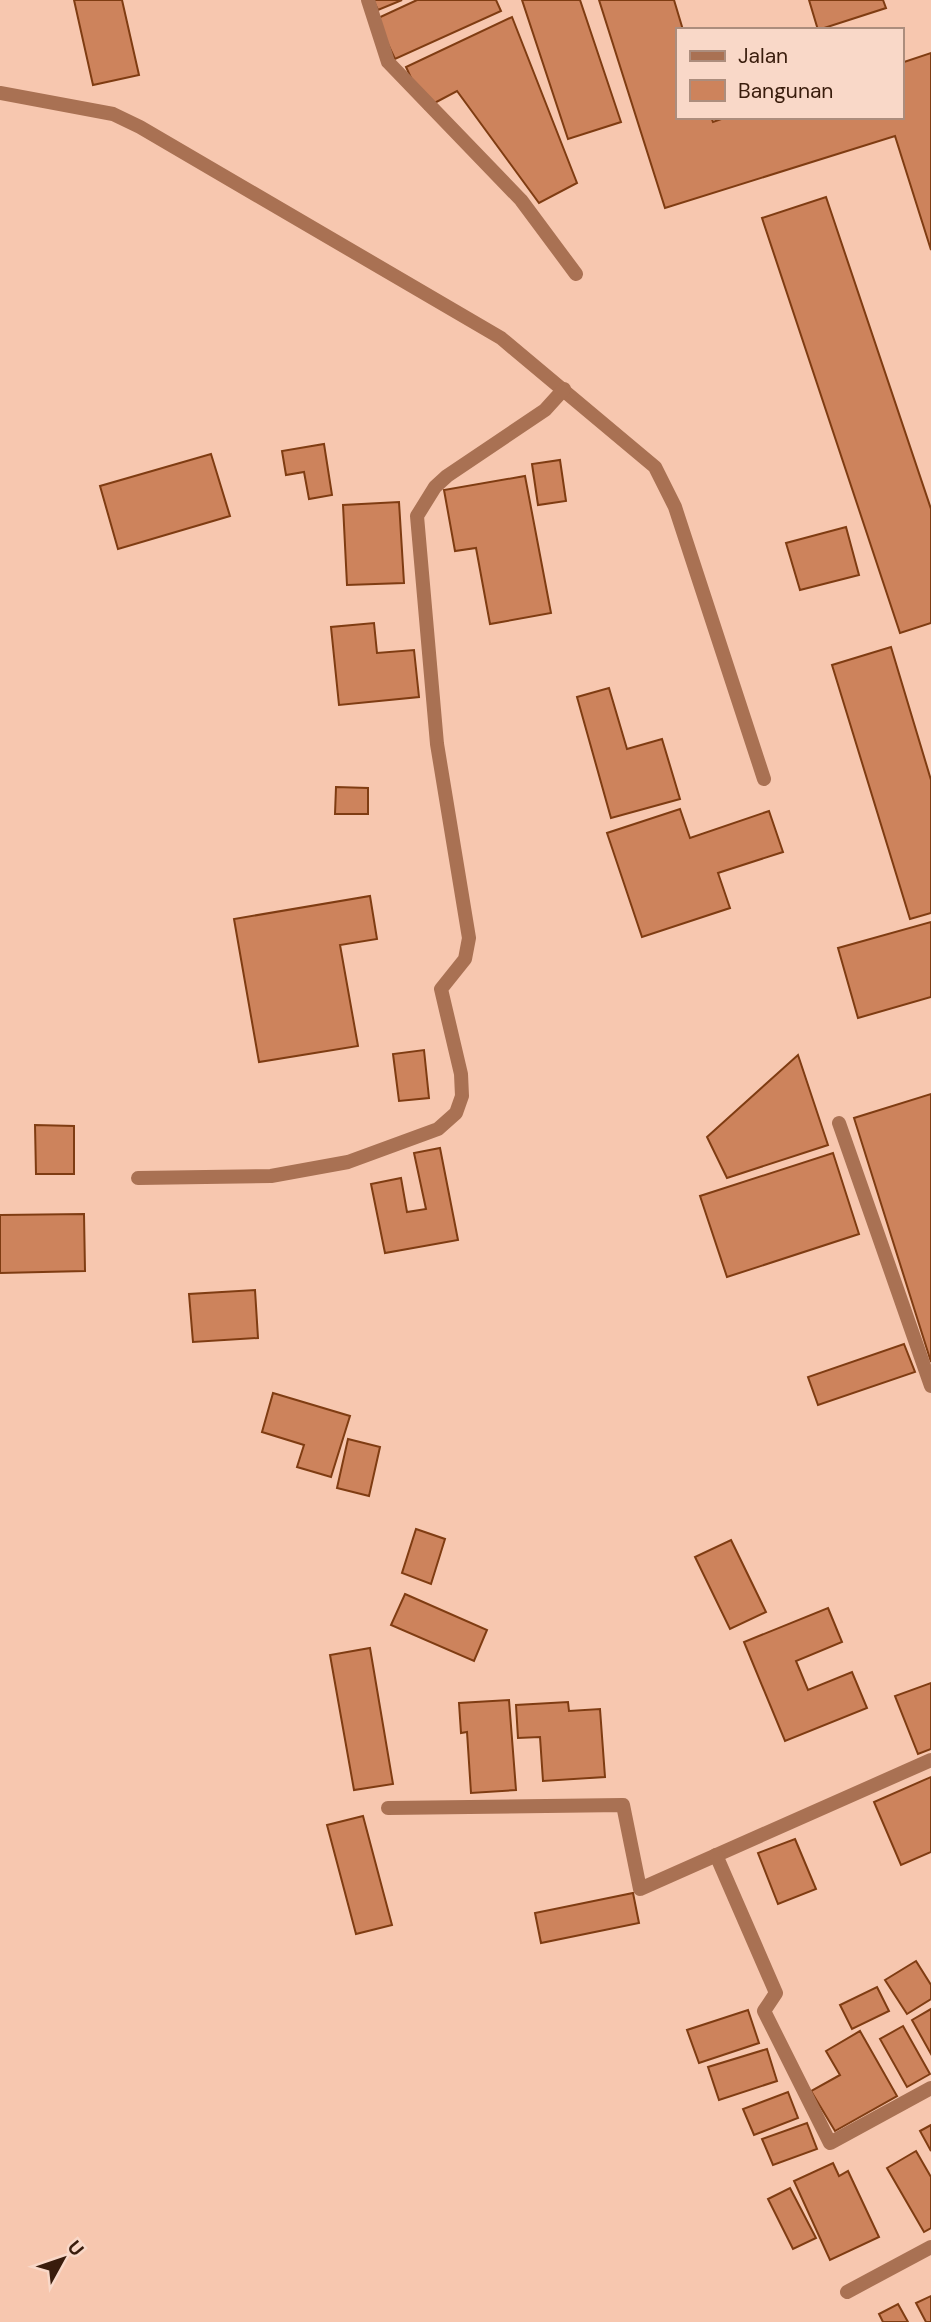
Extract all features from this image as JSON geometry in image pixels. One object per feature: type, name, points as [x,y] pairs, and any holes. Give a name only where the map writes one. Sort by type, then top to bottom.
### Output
[{"type":"street","points":[[368,0],[388,62],[521,200],[576,274]]},
{"type":"street","points":[[0,93],[113,114],[140,127],[501,338],[643,456],[663,478],[764,779]]},
{"type":"street","points":[[138,1178],[271,1176],[348,1162],[438,1129],[456,1113],[462,1096],[461,1074],[441,989],[465,958],[469,938],[437,744],[417,516],[435,487],[447,476],[545,410],[564,389]]},
{"type":"street","points":[[839,1123],[931,1386]]},
{"type":"street","points":[[388,1808],[623,1805],[640,1889],[931,1760]]},
{"type":"street","points":[[716,1855],[775,1993],[764,2011],[830,2143],[931,2088]]},
{"type":"street","points":[[847,2292],[931,2247]]},
{"type":"building","points":[[74,0],[122,0],[139,75],[93,85]]},
{"type":"building","points":[[373,0],[402,0],[378,10]]},
{"type":"building","points":[[417,0],[496,0],[501,11],[395,59],[376,19]]},
{"type":"building","points":[[522,0],[580,0],[621,122],[568,139]]},
{"type":"building","points":[[599,0],[674,0],[682,28],[676,28],[676,119],[712,119],[713,122],[721,119],[903,119],[903,62],[931,53],[931,250],[895,136],[665,208]]},
{"type":"building","points":[[809,0],[883,0],[886,8],[824,28],[817,28]]},
{"type":"building","points":[[512,17],[577,183],[539,203],[457,91],[425,108],[406,67]]},
{"type":"building","points":[[826,197],[931,509],[931,623],[900,633],[762,218]]},
{"type":"building","points":[[324,444],[332,495],[309,499],[304,472],[286,475],[282,451]]},
{"type":"building","points":[[211,454],[230,516],[118,549],[100,486]]},
{"type":"building","points":[[560,460],[566,501],[538,505],[532,464]]},
{"type":"building","points":[[525,476],[551,613],[490,624],[476,548],[455,551],[444,490]]},
{"type":"building","points":[[399,502],[404,583],[347,585],[343,505]]},
{"type":"building","points":[[846,527],[859,575],[800,590],[786,543]]},
{"type":"building","points":[[374,623],[377,653],[414,650],[419,697],[339,705],[331,627]]},
{"type":"building","points":[[891,647],[931,780],[931,913],[910,919],[832,665]]},
{"type":"building","points":[[609,688],[627,749],[662,739],[680,799],[611,818],[577,697]]},
{"type":"building","points":[[336,787],[368,788],[368,814],[335,814]]},
{"type":"building","points":[[680,809],[690,838],[769,811],[783,852],[718,873],[730,908],[642,937],[607,833]]},
{"type":"building","points":[[370,896],[377,939],[340,945],[358,1046],[259,1062],[234,919]]},
{"type":"building","points":[[931,922],[931,997],[858,1018],[838,948]]},
{"type":"building","points":[[424,1050],[429,1098],[399,1101],[393,1054]]},
{"type":"building","points":[[798,1055],[828,1145],[727,1178],[707,1137]]},
{"type":"building","points":[[931,1094],[931,1362],[854,1118]]},
{"type":"building","points":[[35,1125],[74,1126],[74,1174],[36,1174]]},
{"type":"building","points":[[440,1148],[458,1240],[385,1253],[371,1184],[401,1178],[407,1212],[426,1209],[414,1153]]},
{"type":"building","points":[[833,1153],[859,1234],[727,1277],[700,1196]]},
{"type":"building","points":[[84,1214],[85,1271],[0,1273],[0,1215]]},
{"type":"building","points":[[255,1290],[258,1338],[193,1342],[189,1294]]},
{"type":"building","points":[[904,1344],[915,1372],[818,1405],[808,1377]]},
{"type":"building","points":[[273,1393],[350,1416],[331,1477],[297,1467],[304,1445],[262,1432]]},
{"type":"building","points":[[348,1439],[380,1447],[369,1496],[337,1488]]},
{"type":"building","points":[[416,1529],[445,1539],[431,1584],[402,1573]]},
{"type":"building","points":[[731,1540],[766,1612],[730,1629],[695,1557]]},
{"type":"building","points":[[405,1594],[487,1630],[474,1661],[391,1625]]},
{"type":"building","points":[[828,1608],[842,1642],[796,1661],[808,1690],[852,1672],[867,1708],[785,1741],[744,1642]]},
{"type":"building","points":[[370,1648],[393,1784],[354,1790],[330,1655]]},
{"type":"building","points":[[931,1683],[931,1749],[918,1754],[895,1696]]},
{"type":"building","points":[[509,1700],[516,1790],[471,1793],[467,1732],[461,1733],[459,1703]]},
{"type":"building","points":[[568,1702],[569,1711],[600,1709],[605,1777],[543,1781],[540,1737],[518,1738],[516,1705]]},
{"type":"building","points":[[931,1777],[931,1852],[901,1865],[874,1802]]},
{"type":"building","points":[[363,1816],[392,1925],[356,1934],[327,1825]]},
{"type":"building","points":[[795,1839],[816,1889],[778,1904],[758,1853]]},
{"type":"building","points":[[633,1893],[639,1923],[541,1943],[535,1913]]},
{"type":"building","points":[[916,1961],[931,1985],[931,1999],[907,2014],[885,1980]]},
{"type":"building","points":[[877,1987],[889,2011],[852,2029],[840,2005]]},
{"type":"building","points":[[931,2009],[931,2054],[912,2020]]},
{"type":"building","points":[[748,2010],[759,2043],[699,2063],[687,2030]]},
{"type":"building","points":[[903,2026],[930,2074],[907,2087],[880,2039]]},
{"type":"building","points":[[860,2031],[897,2096],[835,2131],[811,2091],[840,2075],[826,2051]]},
{"type":"building","points":[[767,2049],[777,2081],[719,2100],[708,2067]]},
{"type":"building","points":[[788,2092],[798,2118],[754,2135],[743,2109]]},
{"type":"building","points":[[807,2123],[817,2149],[773,2165],[762,2139]]},
{"type":"building","points":[[931,2125],[931,2151],[920,2131]]},
{"type":"building","points":[[916,2151],[931,2177],[931,2228],[924,2232],[887,2168]]},
{"type":"building","points":[[833,2163],[839,2176],[848,2171],[879,2237],[830,2260],[794,2181]]},
{"type":"building","points":[[790,2188],[816,2238],[793,2249],[768,2199]]},
{"type":"building","points":[[931,2296],[931,2322],[926,2322],[916,2303]]},
{"type":"building","points":[[898,2304],[908,2322],[883,2322],[879,2314]]}]
